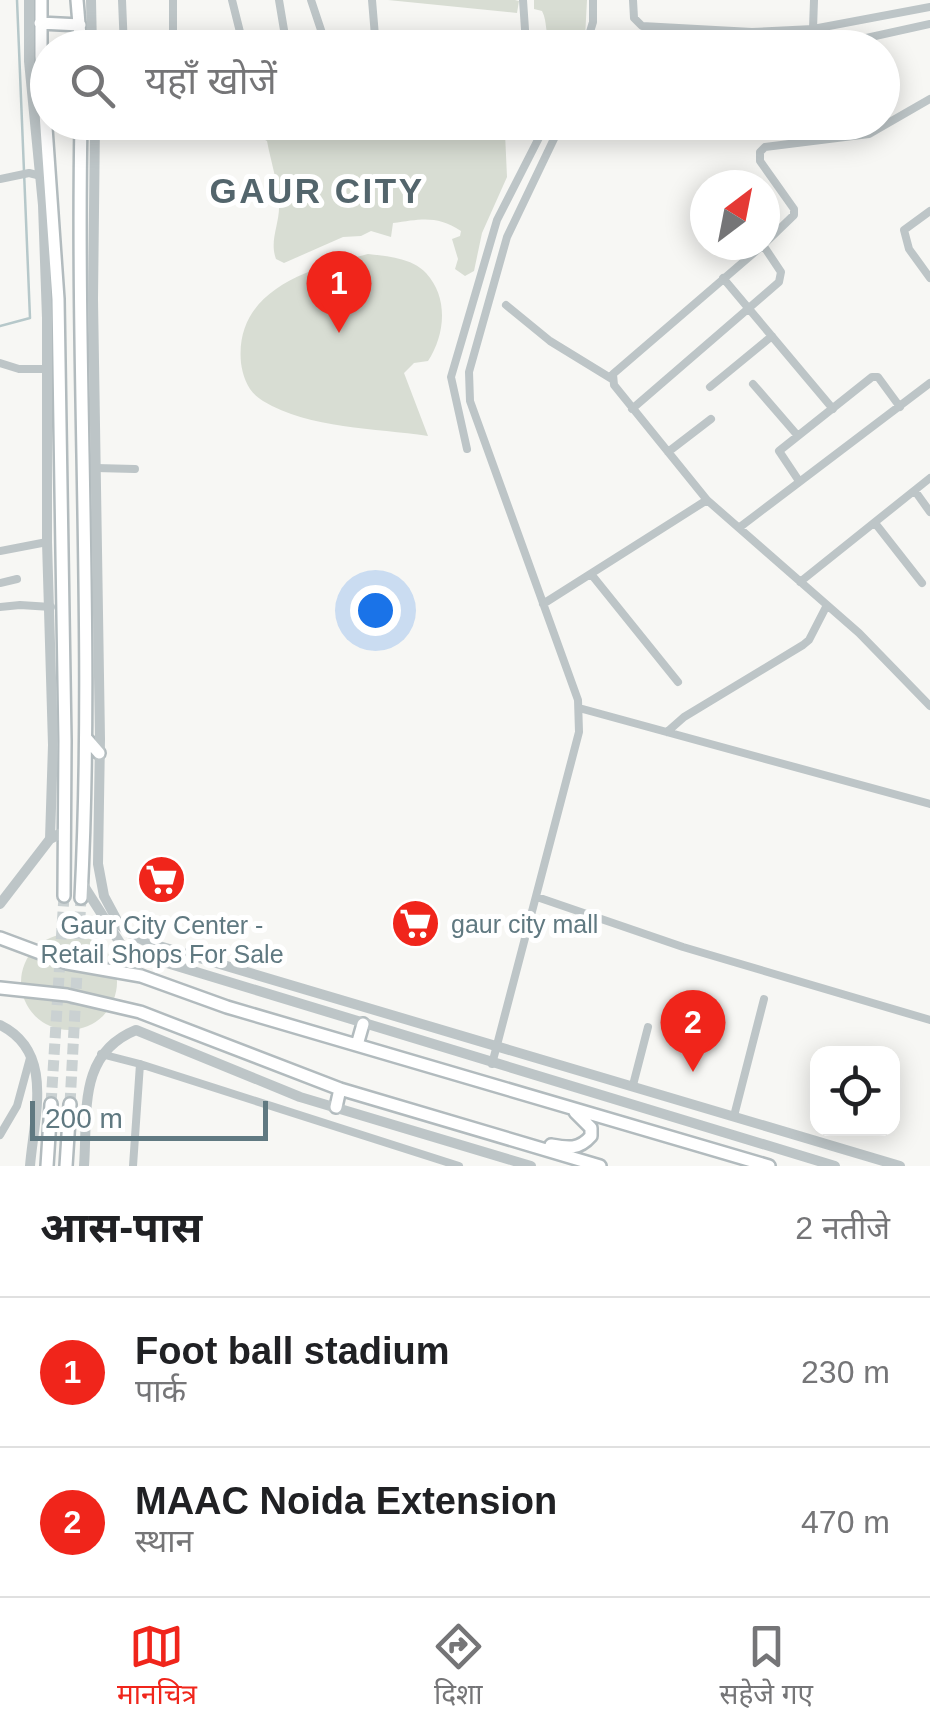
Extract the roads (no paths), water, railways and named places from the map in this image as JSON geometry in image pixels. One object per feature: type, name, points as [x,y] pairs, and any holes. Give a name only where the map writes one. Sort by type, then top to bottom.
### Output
[{"type":"main road","points":[[41,0],[41,30]]},
{"type":"main road","points":[[77,0],[80,30]]},
{"type":"main road","points":[[40,23],[80,25]]},
{"type":"main road","points":[[47,140],[64,896]]},
{"type":"main road","points":[[81,140],[78,317],[86,738],[81,898]]},
{"type":"main road","points":[[80,402],[95,402]]},
{"type":"main road","points":[[86,738],[100,753]]},
{"type":"main road","points":[[0,938],[68,963],[141,976],[226,1006],[769,1166]]},
{"type":"main road","points":[[0,988],[67,995],[140,1012],[340,1090],[600,1166]]},
{"type":"main road","points":[[357,1045],[363,1024]]},
{"type":"main road","points":[[336,1107],[340,1090]]},
{"type":"main road","points":[[47,1166],[51,1104]]},
{"type":"main road","points":[[66,1166],[70,1104]]},
{"type":"main road","points":[[508,1138],[571,1149],[584,1145],[592,1136],[592,1128],[567,1107]]},
{"type":"street","points":[[28,0],[30,79]]},
{"type":"street","points":[[91,0],[92,30]]},
{"type":"street","points":[[122,0],[123,30]]},
{"type":"street","points":[[172,0],[173,30]]},
{"type":"street","points":[[232,0],[240,30]]},
{"type":"street","points":[[280,0],[284,30]]},
{"type":"street","points":[[311,0],[321,30]]},
{"type":"street","points":[[372,0],[374,30]]},
{"type":"street","points":[[523,0],[525,30]]},
{"type":"street","points":[[591,30],[593,0]]},
{"type":"street","points":[[633,0],[634,18],[642,26],[715,30]]},
{"type":"street","points":[[813,29],[814,0]]},
{"type":"street","points":[[793,30],[930,7]]},
{"type":"street","points":[[900,31],[930,24]]},
{"type":"street","points":[[900,116],[930,98]]},
{"type":"street","points":[[33,140],[52,299]]},
{"type":"street","points":[[95,140],[100,883],[124,950],[141,976]]},
{"type":"street","points":[[467,448],[451,377],[497,220],[538,140]]},
{"type":"street","points":[[492,1064],[579,732],[579,708],[468,390],[469,372],[507,237],[553,140]]},
{"type":"street","points":[[766,170],[760,161],[760,152],[765,147],[821,140]]},
{"type":"street","points":[[0,179],[35,175]]},
{"type":"street","points":[[780,189],[794,209],[794,215],[780,229]]},
{"type":"street","points":[[930,211],[904,230],[908,248],[930,278]]},
{"type":"street","points":[[612,379],[613,374],[745,260]]},
{"type":"street","points":[[632,410],[781,278],[774,260]]},
{"type":"street","points":[[723,278],[833,409]]},
{"type":"street","points":[[506,305],[550,341],[612,379],[632,410],[707,500],[926,692],[930,706]]},
{"type":"street","points":[[50,839],[54,745],[47,542],[47,369],[52,317]]},
{"type":"street","points":[[710,387],[772,336]]},
{"type":"street","points":[[0,363],[19,369],[47,369]]},
{"type":"street","points":[[799,481],[780,451],[875,376],[900,407]]},
{"type":"street","points":[[740,526],[930,383]]},
{"type":"street","points":[[753,384],[798,436]]},
{"type":"street","points":[[668,452],[711,419]]},
{"type":"street","points":[[96,468],[135,469]]},
{"type":"street","points":[[800,582],[930,478]]},
{"type":"street","points":[[915,491],[930,512]]},
{"type":"street","points":[[542,604],[707,500]]},
{"type":"street","points":[[875,523],[922,582]]},
{"type":"street","points":[[0,551],[47,542]]},
{"type":"street","points":[[591,574],[678,682]]},
{"type":"street","points":[[0,583],[17,579]]},
{"type":"street","points":[[0,608],[20,604],[51,607]]},
{"type":"street","points":[[667,732],[684,717],[809,640],[827,605]]},
{"type":"street","points":[[579,708],[930,804]]},
{"type":"street","points":[[0,904],[4,892],[50,839],[65,830]]},
{"type":"street","points":[[82,883],[117,930],[148,943],[900,1166]]},
{"type":"street","points":[[537,897],[684,947],[930,1020]]},
{"type":"street","points":[[124,950],[834,1166]]},
{"type":"street","points":[[734,1116],[764,999]]},
{"type":"street","points":[[0,1012],[32,1054],[38,1076],[30,1166]]},
{"type":"street","points":[[136,1030],[140,1012]]},
{"type":"street","points":[[0,1025],[12,1032]]},
{"type":"street","points":[[633,1085],[648,1027]]},
{"type":"street","points":[[84,1166],[90,1079],[100,1054],[120,1036],[136,1030],[254,1080],[531,1166]]},
{"type":"street","points":[[0,1135],[17,1106],[32,1054]]},
{"type":"street","points":[[100,1054],[459,1166]]},
{"type":"street","points":[[133,1166],[140,1064]]},
{"type":"street","points":[[248,1099],[254,1080]]},
{"type":"waterway","points":[[0,326],[30,318],[17,0]]},
{"type":"tunnel","points":[[51,1104],[64,896]]},
{"type":"tunnel","points":[[70,1104],[81,898]]},
{"type":"place","name":"Foot ball stadium","points":[[339,333]]},
{"type":"place","name":"Gaur City Center - Retail Shops For Sale","points":[[162,879]]},
{"type":"place","name":"gaur city mall","points":[[416,924]]},
{"type":"place","name":"MAAC Noida Extension","points":[[693,1072]]},
{"type":"district","name":"GAUR CITY","points":[[317,190]]}]
